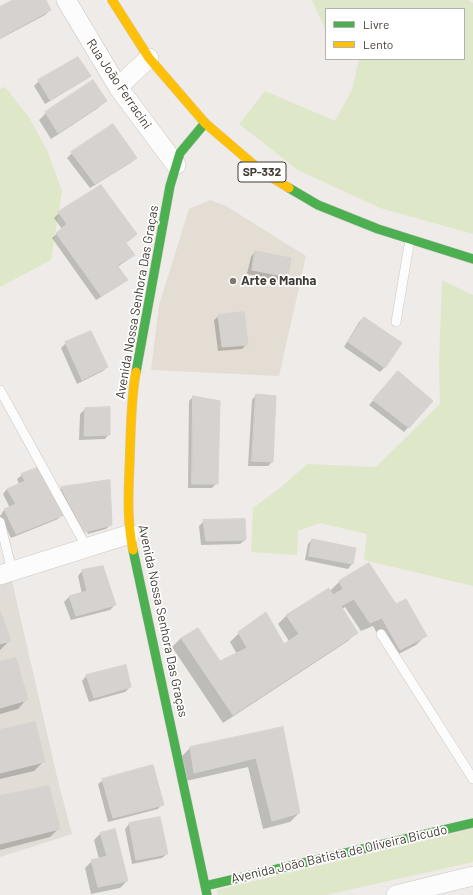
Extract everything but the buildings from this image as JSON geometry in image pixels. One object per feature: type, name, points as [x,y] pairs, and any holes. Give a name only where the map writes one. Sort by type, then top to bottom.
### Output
[{"type":"street","name":"Rua João Ferracini","points":[[66,0],[118,87],[176,165]]},
{"type":"street","name":"SP-332","points":[[112,0],[149,58],[204,123],[262,171],[318,205],[378,229],[473,259]]},
{"type":"street","points":[[118,87],[149,58]]},
{"type":"street","name":"Avenida Nossa Senhora Das Graças","points":[[204,123],[180,154],[170,186],[132,393],[128,511],[130,534],[206,891]]},
{"type":"street","points":[[6,573],[130,534]]},
{"type":"street","name":"Avenida João Batista de Oliveira Bicudo","points":[[206,891],[473,822]]},
{"type":"street","points":[[396,895],[473,876]]},
{"type":"lane","points":[[396,322],[410,239]]},
{"type":"lane","points":[[1,394],[87,548]]},
{"type":"lane","points":[[0,522],[6,573]]},
{"type":"lane","points":[[382,634],[473,779]]},
{"type":"shaded area","name":"Arte e Manha","points":[[210,200],[226,206],[306,256],[279,376],[151,370],[159,305],[189,209]]},
{"type":"shaded area","points":[[12,581],[59,785],[72,834],[0,857],[0,585]]},
{"type":"green space","points":[[312,0],[468,0],[473,3],[473,234],[380,208],[298,170],[239,124],[265,91],[335,121],[352,90],[359,60],[465,60],[465,8],[325,8],[325,29]]},
{"type":"green space","points":[[5,87],[28,116],[47,150],[62,191],[51,260],[0,287],[0,89]]},
{"type":"green space","points":[[442,280],[473,295],[473,586],[364,560],[367,534],[320,523],[298,531],[297,555],[251,552],[253,508],[280,488],[307,464],[376,467],[440,404],[439,363]]},
{"type":"green space","points":[[473,829],[473,862],[326,895],[218,895],[217,890]]},
{"type":"traffic: fast","points":[[136,372],[170,186],[180,153],[205,123]]},
{"type":"traffic: fast","points":[[289,188],[318,205],[378,229],[473,259]]},
{"type":"traffic: fast","points":[[133,550],[207,895]]},
{"type":"traffic: fast","points":[[205,886],[473,823]]},
{"type":"traffic: slow","points":[[112,0],[149,58],[205,123],[261,171],[289,188]]},
{"type":"traffic: slow","points":[[133,550],[129,525],[129,489],[133,392],[136,372]]},
{"type":"place","name":"Arte e Manha","points":[[233,281]]}]
